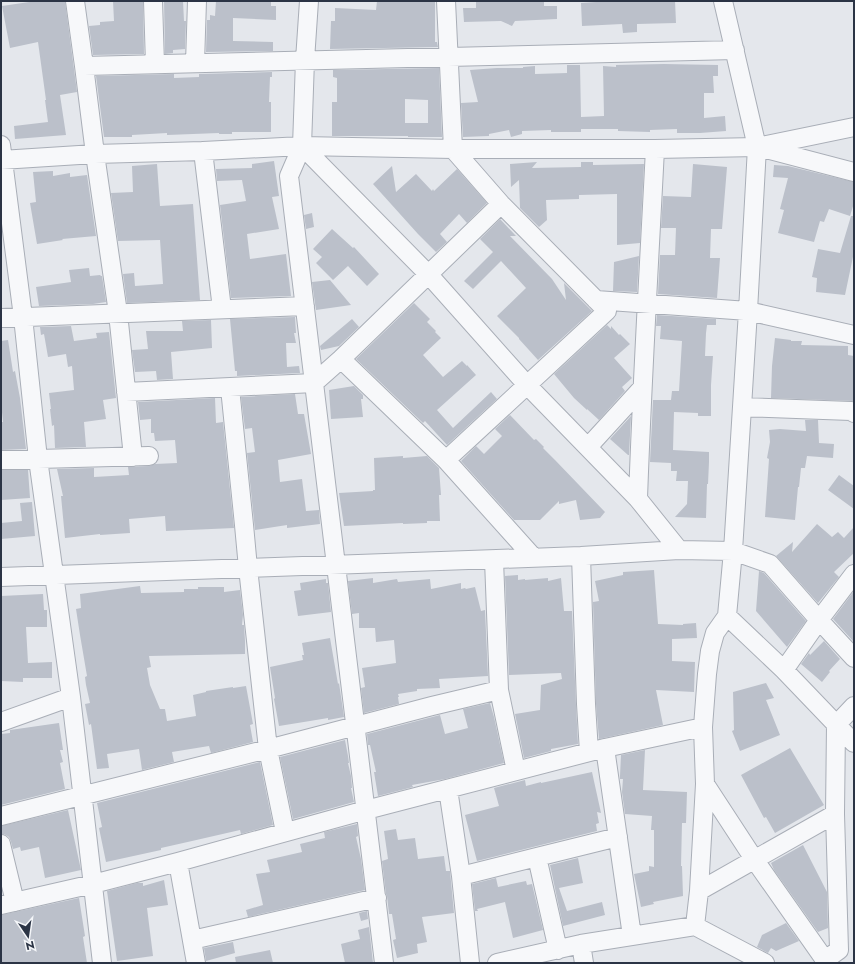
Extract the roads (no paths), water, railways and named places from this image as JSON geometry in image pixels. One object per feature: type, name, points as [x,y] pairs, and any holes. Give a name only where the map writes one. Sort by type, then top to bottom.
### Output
[{"type":"street","points":[[1,460],[141,457],[126,392],[118,313],[75,1]]},
{"type":"street","points":[[153,1],[155,64]]},
{"type":"street","points":[[195,63],[197,1]]},
{"type":"street","points":[[309,1],[302,146],[289,176],[384,963]]},
{"type":"street","points":[[446,1],[453,149],[501,204],[607,311],[446,460]]},
{"type":"street","points":[[695,926],[699,891],[705,784],[703,727],[710,651],[716,633],[727,616],[742,407],[757,147],[723,1]]},
{"type":"street","points":[[84,66],[735,50]]},
{"type":"street","points":[[102,963],[71,696],[38,459],[23,317],[2,155],[203,151],[302,146],[453,149],[655,149],[757,147],[854,127]]},
{"type":"street","points":[[302,146],[429,275],[527,385],[638,499],[679,550]]},
{"type":"street","points":[[757,147],[854,172]]},
{"type":"street","points":[[638,499],[642,388],[655,149]]},
{"type":"street","points":[[203,151],[222,309]]},
{"type":"street","points":[[126,392],[314,384],[429,275],[501,204]]},
{"type":"street","points":[[596,300],[748,311],[854,335]]},
{"type":"street","points":[[1,318],[305,306]]},
{"type":"street","points":[[341,359],[446,460],[534,558]]},
{"type":"street","points":[[230,388],[268,749],[285,832]]},
{"type":"street","points":[[588,447],[642,388]]},
{"type":"street","points":[[742,407],[851,411],[854,413]]},
{"type":"street","points":[[1,577],[494,560],[679,550],[732,551],[770,564],[854,658]]},
{"type":"street","points":[[581,556],[586,704],[618,837],[632,936]]},
{"type":"street","points":[[494,560],[499,690],[516,771]]},
{"type":"street","points":[[784,670],[854,574]]},
{"type":"street","points":[[727,616],[784,670],[854,743]]},
{"type":"street","points":[[1,816],[499,690]]},
{"type":"street","points":[[1,722],[71,696]]},
{"type":"street","points":[[705,784],[754,860],[826,962],[839,950],[835,814],[836,725],[854,706]]},
{"type":"street","points":[[1,845],[8,904],[178,862],[366,810],[597,750],[703,727]]},
{"type":"street","points":[[448,789],[461,876],[470,963]]},
{"type":"street","points":[[699,891],[835,814]]},
{"type":"street","points":[[461,876],[618,837]]},
{"type":"street","points":[[537,857],[558,950]]},
{"type":"street","points":[[178,862],[196,963]]},
{"type":"street","points":[[192,940],[377,898]]},
{"type":"street","points":[[497,963],[581,944],[695,926],[765,963]]},
{"type":"street","points":[[581,944],[584,963]]}]
